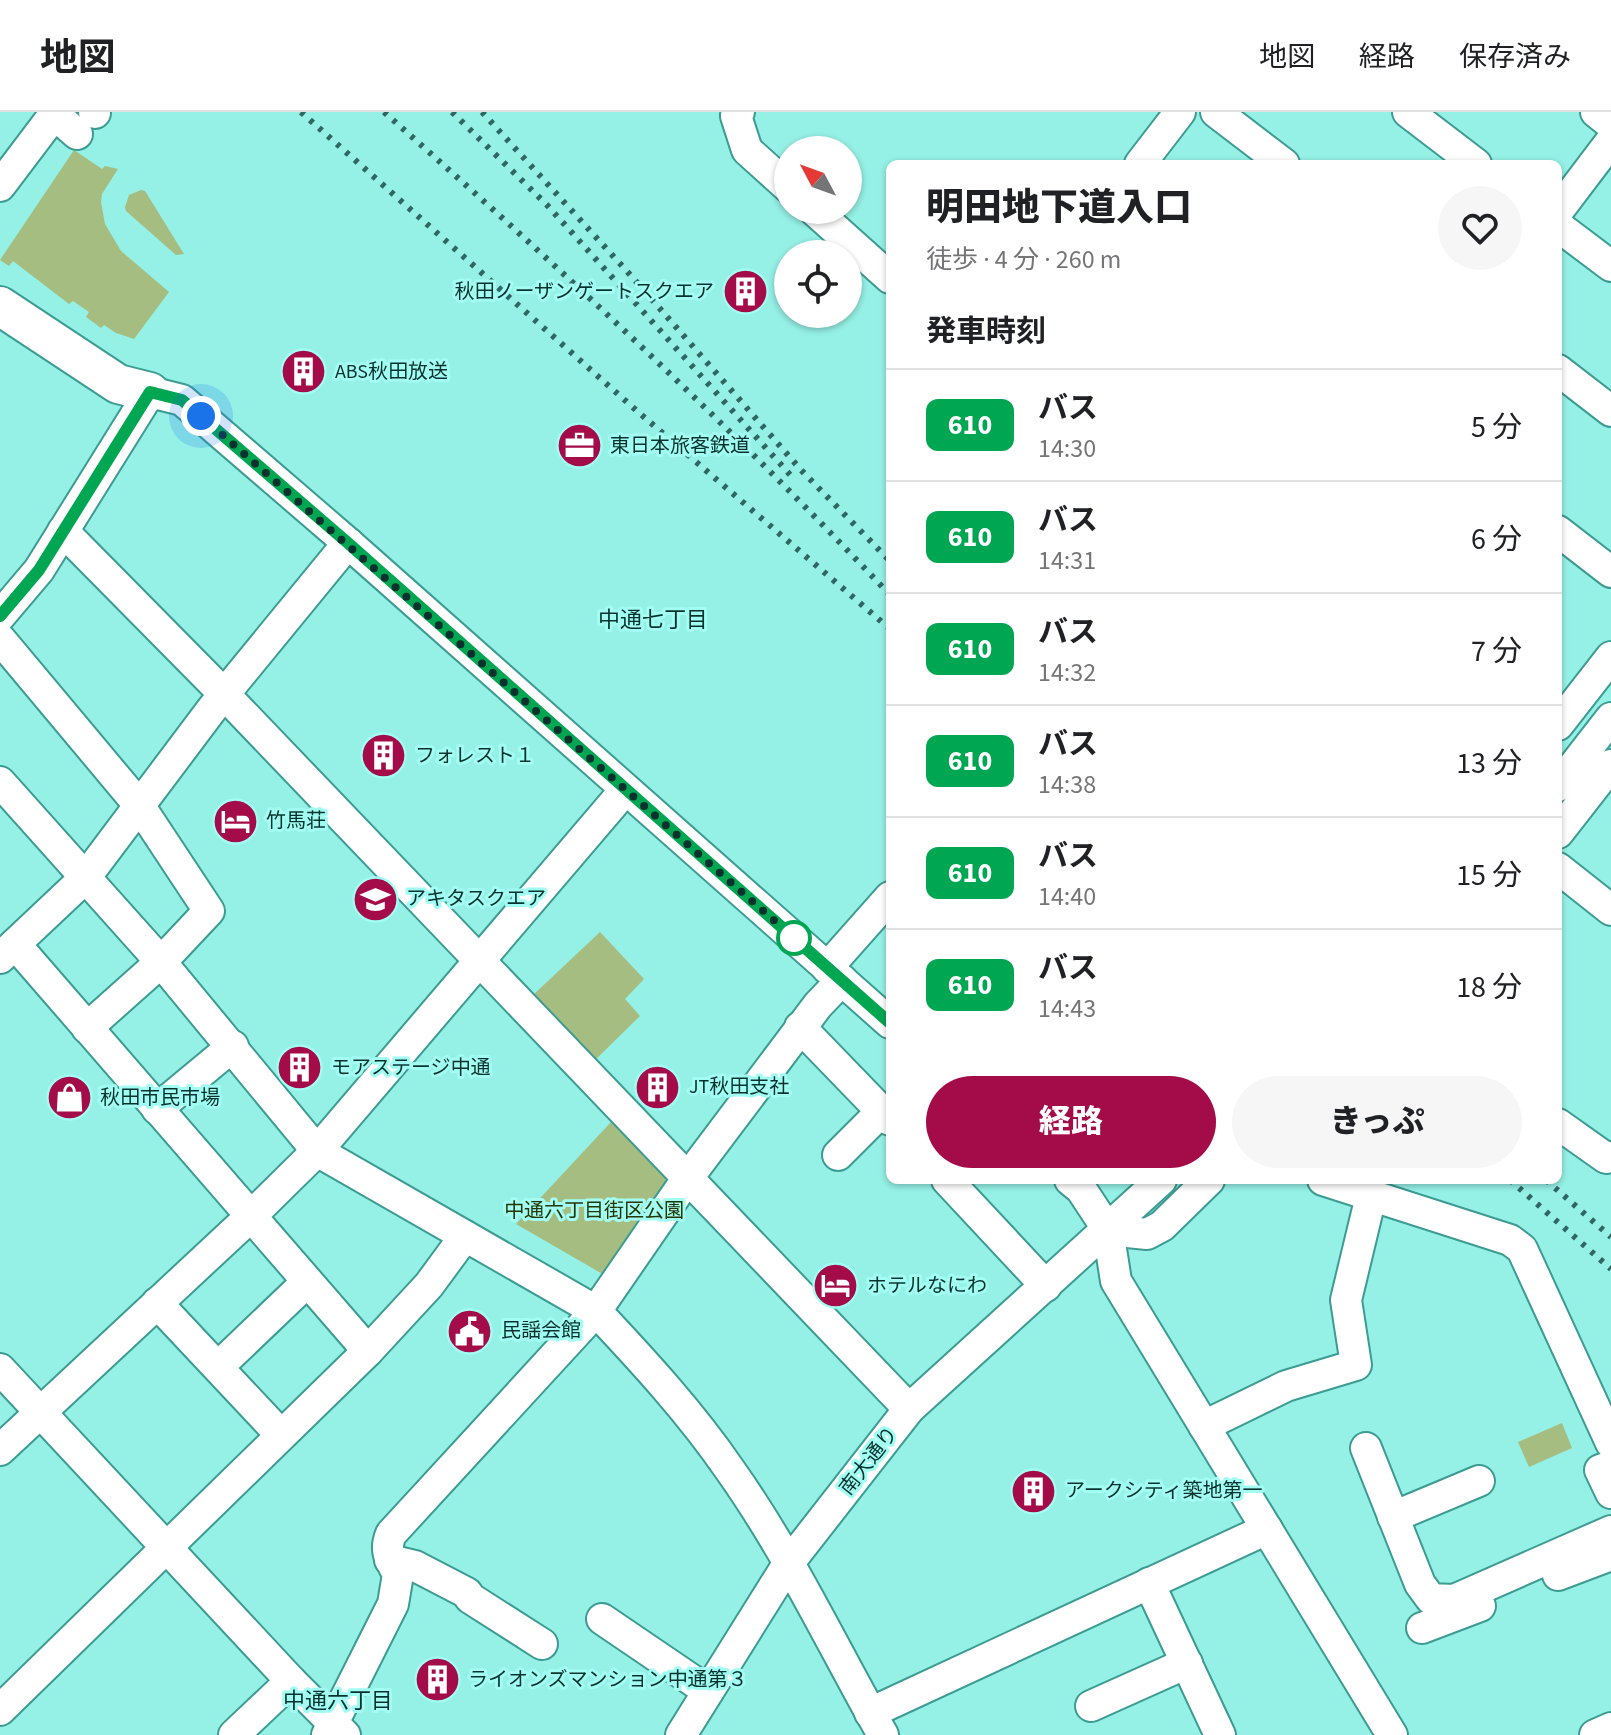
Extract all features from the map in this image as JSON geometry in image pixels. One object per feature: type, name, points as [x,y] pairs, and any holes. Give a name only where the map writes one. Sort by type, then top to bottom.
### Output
[{"type":"main road","points":[[0,306],[118,384],[150,392]]},
{"type":"street","points":[[739,112],[736,116],[747,150],[774,174]]},
{"type":"street","points":[[1216,112],[1279,160]]},
{"type":"street","points":[[1408,112],[1471,160]]},
{"type":"street","points":[[1596,112],[1611,124]]},
{"type":"street","points":[[1143,160],[1177,113]]},
{"type":"street","points":[[50,119],[89,119]]},
{"type":"street","points":[[0,186],[50,119]]},
{"type":"street","points":[[0,205],[50,119]]},
{"type":"street","points":[[1562,206],[1611,141]]},
{"type":"street","points":[[830,224],[886,274]]},
{"type":"street","points":[[1562,229],[1611,266]]},
{"type":"street","points":[[1562,373],[1611,411]]},
{"type":"street","points":[[0,616],[39,570],[150,392],[182,400],[886,1019]]},
{"type":"street","points":[[63,531],[225,695],[909,1409]]},
{"type":"street","points":[[1562,534],[1611,572]]},
{"type":"street","points":[[348,543],[225,695],[85,878],[7,951],[87,1028],[368,1351]]},
{"type":"street","points":[[0,639],[139,805],[209,911],[161,962],[87,1028]]},
{"type":"street","points":[[1562,720],[1611,657]]},
{"type":"street","points":[[1562,781],[1611,718]]},
{"type":"street","points":[[1562,828],[1611,765]]},
{"type":"street","points":[[0,1450],[317,1151],[625,790]]},
{"type":"street","points":[[6,800],[85,878],[161,962],[317,1151],[596,1311],[677,1402],[731,1470],[788,1564],[877,1724],[1149,1583],[1267,1529]]},
{"type":"street","points":[[1562,871],[1611,910]]},
{"type":"street","points":[[335,1732],[338,1711],[393,1604],[398,1574],[390,1560],[387,1544],[391,1534],[596,1311],[687,1179],[818,1005],[835,974],[886,903]]},
{"type":"street","points":[[800,1027],[886,1115],[838,1155]]},
{"type":"street","points":[[157,1109],[233,1046]]},
{"type":"street","points":[[1562,1127],[1606,1158],[1611,1157]]},
{"type":"street","points":[[951,1184],[1046,1286]]},
{"type":"street","points":[[1075,1184],[1108,1230],[1116,1281],[1392,1735]]},
{"type":"street","name":"南大通り","points":[[681,1735],[788,1564],[909,1409],[1157,1184]]},
{"type":"street","points":[[1108,1230],[1147,1234],[1162,1226],[1205,1184]]},
{"type":"street","points":[[1335,1184],[1510,1240],[1522,1249],[1611,1443]]},
{"type":"street","points":[[1204,1426],[1286,1386],[1356,1365],[1346,1300],[1371,1196]]},
{"type":"street","points":[[0,1710],[368,1351],[429,1285],[465,1236]]},
{"type":"street","points":[[218,1367],[307,1282]]},
{"type":"street","points":[[157,1303],[281,1435]]},
{"type":"street","points":[[0,1369],[335,1732]]},
{"type":"street","points":[[1366,1448],[1420,1584],[1431,1599],[1454,1600],[1611,1531]]},
{"type":"street","points":[[1611,1466],[1600,1470],[1611,1493]]},
{"type":"street","points":[[1393,1517],[1479,1481]]},
{"type":"street","points":[[1422,1628],[1611,1555]]},
{"type":"street","points":[[390,1560],[415,1566],[467,1593],[470,1598],[542,1644]]},
{"type":"street","points":[[1149,1583],[1220,1735]]},
{"type":"street","points":[[602,1619],[708,1691]]},
{"type":"street","points":[[1091,1706],[1187,1663]]},
{"type":"street","points":[[234,1735],[291,1681]]},
{"type":"street","points":[[1595,1735],[1611,1728]]},
{"type":"green space","points":[[74,150],[102,169],[105,166],[118,169],[102,194],[105,224],[121,251],[169,292],[134,339],[104,325],[101,328],[86,317],[89,312],[73,301],[69,304],[13,261],[9,266],[0,260]]},
{"type":"green space","points":[[145,191],[184,254],[176,255],[126,211],[129,195]]},
{"type":"green space","points":[[600,932],[644,979],[625,999],[640,1016],[592,1063],[531,997]]},
{"type":"green space","name":"中通六丁目街区公園","points":[[611,1122],[665,1176],[666,1192],[606,1276],[516,1224]]},
{"type":"green space","points":[[1562,1423],[1572,1448],[1529,1467],[1518,1442]]},
{"type":"railway","points":[[301,112],[637,411],[886,626]]},
{"type":"railway","points":[[384,112],[643,348],[886,591]]},
{"type":"railway","points":[[452,112],[547,205],[793,478]]},
{"type":"railway","points":[[482,112],[801,470],[886,557]]},
{"type":"railway","points":[[1515,1184],[1611,1269]]},
{"type":"railway","points":[[1551,1184],[1611,1237]]},
{"type":"bus line","name":"610","points":[[0,616],[39,570],[150,392],[182,400],[886,1019]]},
{"type":"place","name":"秋田ノーザンゲートスクエア","points":[[745,292]]},
{"type":"place","name":"ABS秋田放送","points":[[304,372]]},
{"type":"place","name":"東日本旅客鉄道","points":[[579,446]]},
{"type":"place","name":"フォレスト１","points":[[384,756]]},
{"type":"place","name":"竹馬荘","points":[[235,821]]},
{"type":"place","name":"アキタスクエア","points":[[375,899]]},
{"type":"place","name":"モアステージ中通","points":[[300,1068]]},
{"type":"place","name":"JT秋田支社","points":[[658,1087]]},
{"type":"place","name":"秋田市民市場","points":[[69,1098]]},
{"type":"place","name":"ホテルなにわ","points":[[836,1286]]},
{"type":"place","name":"民謡会館","points":[[470,1331]]},
{"type":"place","name":"アークシティ築地第一","points":[[1034,1491]]},
{"type":"place","name":"ライオンズマンション中通第３","points":[[437,1680]]},
{"type":"district","name":"中通七丁目","points":[[653,620]]},
{"type":"district","name":"中通六丁目","points":[[338,1701]]},
{"type":"route","points":[[201,416],[794,938]]}]
